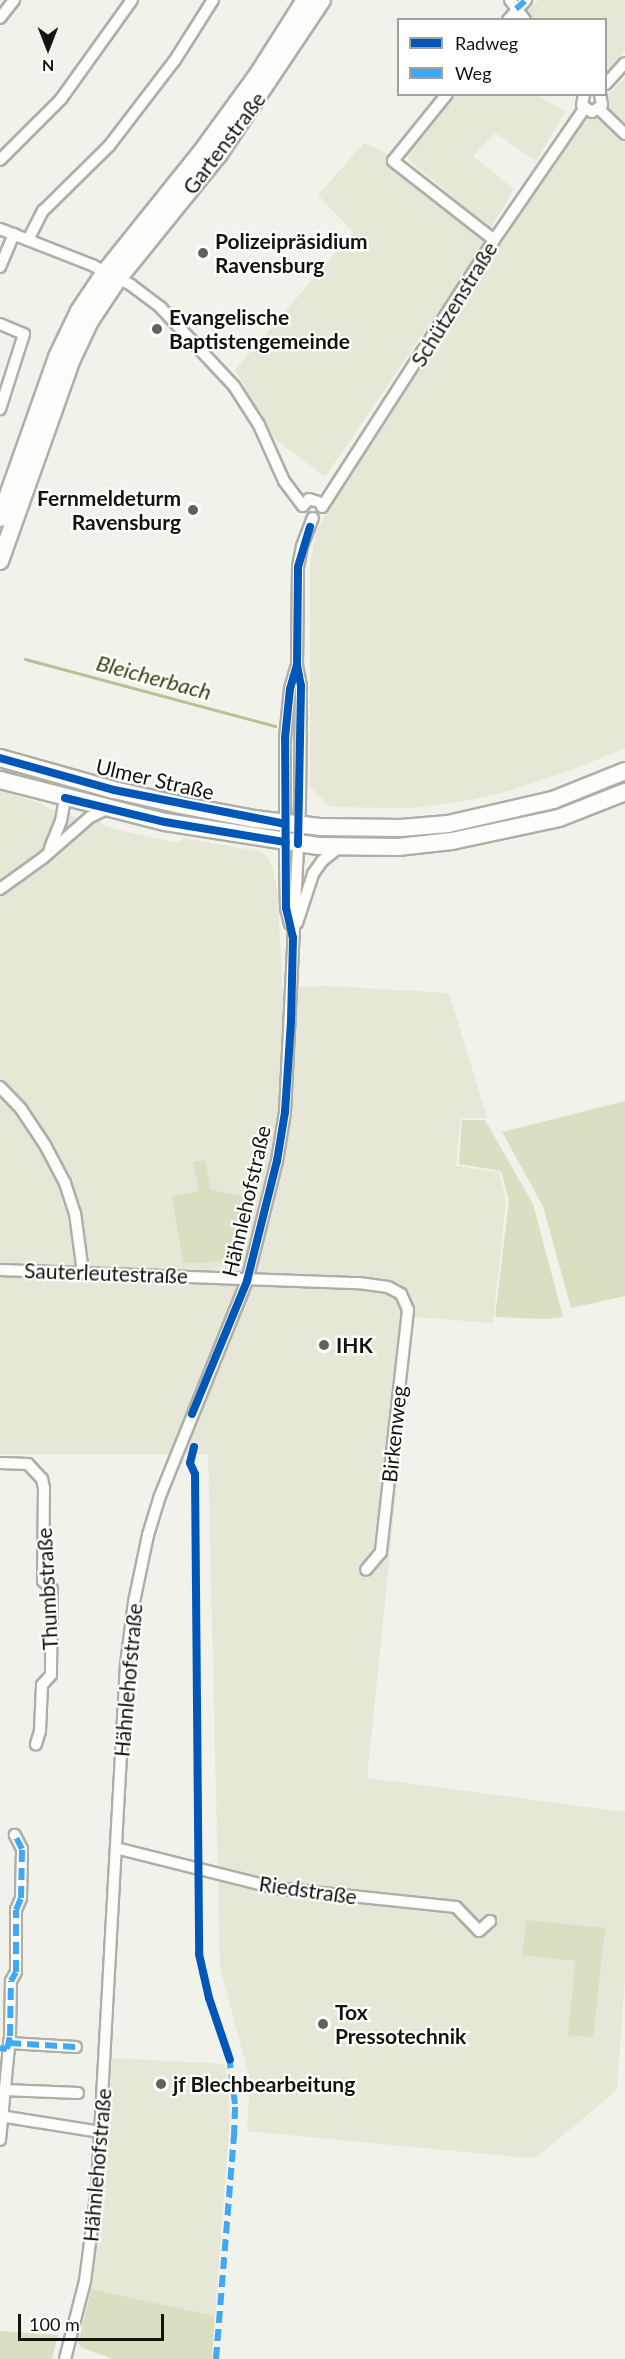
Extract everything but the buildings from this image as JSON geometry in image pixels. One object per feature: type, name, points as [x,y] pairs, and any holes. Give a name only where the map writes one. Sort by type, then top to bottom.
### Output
[{"type":"main road","name":"Gartenstraße","points":[[0,561],[72,359],[112,275],[258,74],[305,0]]},
{"type":"main road","name":"Gartenstraße","points":[[0,518],[57,357],[79,311],[219,154],[322,0]]},
{"type":"main road","name":"Ulmer Straße","points":[[2,758],[114,790],[292,825],[401,828],[448,824],[553,800],[625,771]]},
{"type":"main road","name":"Ulmer Straße","points":[[0,780],[107,809],[291,843],[339,846],[399,847],[510,830],[559,818],[625,792]]},
{"type":"street","points":[[0,18],[14,0]]},
{"type":"street","points":[[0,160],[61,99],[132,0]]},
{"type":"street","points":[[28,240],[43,211],[109,146],[149,95],[175,60],[213,0]]},
{"type":"street","points":[[523,18],[513,5],[526,0]]},
{"type":"street","points":[[607,83],[625,63]]},
{"type":"street","points":[[445,96],[393,161],[494,240]]},
{"type":"street","points":[[583,96],[581,101],[584,109],[592,112],[599,109],[602,101],[601,96]]},
{"type":"street","name":"Schützenstraße","points":[[311,521],[318,516],[323,504],[494,240],[584,109]]},
{"type":"street","points":[[599,109],[625,134]]},
{"type":"street","points":[[0,229],[112,275],[160,308],[196,343],[234,386],[259,426],[284,481],[311,521],[298,567],[297,665],[301,686],[291,843],[293,938]]},
{"type":"street","points":[[0,267],[14,234]]},
{"type":"street","points":[[0,324],[24,334],[0,410]]},
{"type":"street","points":[[301,503],[315,499],[323,504]]},
{"type":"street","points":[[48,851],[61,821],[65,798]]},
{"type":"street","points":[[0,889],[90,817],[107,809]]},
{"type":"street","points":[[293,938],[313,873],[322,861],[339,846]]},
{"type":"street","name":"Hähnlehofstraße","points":[[65,2359],[85,2281],[91,2242],[101,2132],[126,1665],[142,1560],[174,1460],[247,1281],[277,1161],[285,1112],[293,938]]},
{"type":"street","points":[[0,1087],[21,1109],[45,1145],[65,1183],[75,1212],[83,1272]]},
{"type":"street","name":"Sauterleutestraße","points":[[0,1270],[173,1274],[247,1281],[359,1283],[388,1287],[401,1294]]},
{"type":"street","name":"Birkenweg","points":[[366,1570],[381,1552],[408,1310],[401,1294]]},
{"type":"street","name":"Thumbstraße","points":[[0,1463],[28,1464],[42,1479],[44,1488],[43,1581],[52,1589],[51,1675],[42,1685],[40,1731],[36,1744]]},
{"type":"street","points":[[0,2140],[11,1981],[16,1972],[16,1910],[21,1898],[22,1849],[15,1834]]},
{"type":"street","name":"Riedstraße","points":[[116,1848],[275,1888],[456,1907],[479,1931],[490,1921]]},
{"type":"street","points":[[5,2047],[76,2047]]},
{"type":"street","points":[[4,2091],[78,2093]]},
{"type":"street","points":[[2,2116],[101,2132]]},
{"type":"shaded area","points":[[539,0],[625,0],[625,51],[607,71],[607,18],[530,18],[525,12]]},
{"type":"shaded area","points":[[625,78],[625,748],[572,770],[512,790],[471,800],[412,808],[330,807],[310,787],[310,563],[317,529],[580,122]]},
{"type":"shaded area","points":[[455,96],[539,96],[565,112],[536,161],[495,133],[473,156],[514,189],[490,229],[408,159],[408,151]]},
{"type":"shaded area","points":[[364,143],[391,156],[388,164],[485,243],[325,477],[274,438],[235,370],[353,232],[318,195]]},
{"type":"shaded area","points":[[0,791],[41,803],[49,809],[85,820],[90,817],[101,821],[102,825],[118,830],[177,843],[184,838],[258,851],[266,855],[273,867],[278,896],[282,987],[326,986],[449,993],[487,1118],[460,1119],[456,1166],[499,1172],[506,1201],[493,1323],[414,1317],[367,1778],[625,1812],[625,1979],[617,2090],[538,2156],[529,2158],[247,2131],[250,2081],[220,1967],[208,1454],[0,1454]]},
{"type":"shaded area","points":[[112,2058],[225,2064],[230,2115],[215,2316],[91,2289],[107,2154]]},
{"type":"green space","points":[[0,766],[248,823],[247,827],[171,815],[0,773]]},
{"type":"green space","points":[[625,1101],[625,1296],[571,1308],[543,1206],[502,1132]]},
{"type":"green space","points":[[462,1120],[485,1120],[533,1204],[563,1317],[544,1319],[495,1317],[509,1201],[501,1171],[459,1164]]},
{"type":"green space","points":[[205,1160],[211,1190],[254,1199],[240,1248],[227,1259],[206,1263],[183,1263],[172,1197],[199,1191],[193,1162]]},
{"type":"green space","points":[[526,1920],[605,1928],[593,2037],[568,2035],[575,1961],[522,1955]]},
{"type":"green space","points":[[91,2289],[215,2316],[212,2359],[114,2359],[82,2348],[78,2343]]},
{"type":"green space","points":[[0,2331],[58,2335],[52,2359],[0,2359]]},
{"type":"waterway","name":"Bleicherbach","points":[[25,659],[275,726]]},
{"type":"marked path","points":[[516,9],[526,0]]},
{"type":"marked path","points":[[0,2048],[7,2049],[10,2036],[11,1981],[16,1972],[16,1910],[21,1898],[22,1849],[15,1835]]},
{"type":"marked path","points":[[9,2043],[76,2047]]},
{"type":"marked path","points":[[216,2359],[234,2137],[235,2104],[229,2056]]},
{"type":"cycle path","points":[[298,844],[301,686],[297,665],[298,567],[310,527]]},
{"type":"cycle path","points":[[192,1414],[247,1281],[277,1161],[285,1112],[291,1021],[293,938],[286,908],[285,738],[290,689],[297,665]]},
{"type":"cycle path","points":[[0,758],[114,790],[285,824]]},
{"type":"cycle path","points":[[65,798],[165,822],[285,842]]},
{"type":"cycle path","points":[[194,1447],[190,1463],[195,1474],[199,1954],[209,1998],[230,2060]]},
{"type":"place","name":"Polizeipräsidium Ravensburg","points":[[203,253]]},
{"type":"place","name":"Evangelische Baptistengemeinde","points":[[157,329]]},
{"type":"place","name":"Fernmeldeturm Ravensburg","points":[[193,510]]},
{"type":"place","name":"IHK","points":[[324,1345]]},
{"type":"place","name":"Tox Pressotechnik","points":[[323,2024]]},
{"type":"place","name":"jf Blechbearbeitung","points":[[161,2084]]}]
